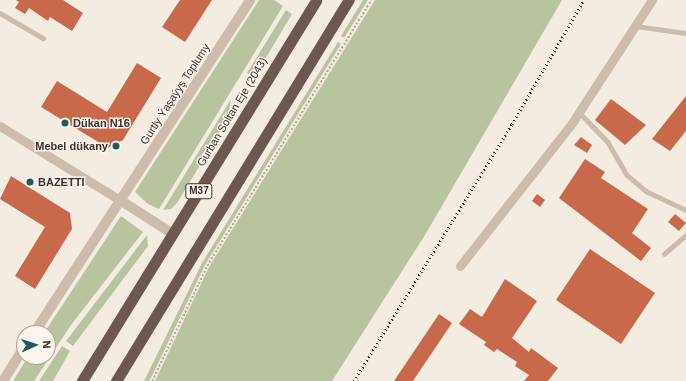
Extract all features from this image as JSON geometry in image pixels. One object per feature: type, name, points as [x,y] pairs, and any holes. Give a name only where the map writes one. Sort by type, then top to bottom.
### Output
[{"type":"highway","name":"Gurban Soltan Eje (2043)","points":[[82,381],[316,0]]},
{"type":"highway","name":"M37","points":[[116,381],[348,0]]},
{"type":"street","name":"Gurtly Ýaşaýyş Toplumy","points":[[39,325],[250,0]]},
{"type":"street","points":[[460,266],[578,112],[652,0]]},
{"type":"street","points":[[0,126],[173,234]]},
{"type":"street","points":[[3,381],[16,361]]},
{"type":"lane","points":[[0,13],[43,38]]},
{"type":"lane","points":[[636,26],[686,33]]},
{"type":"lane","points":[[578,112],[608,142],[627,175],[646,191],[686,210]]},
{"type":"lane","points":[[664,254],[686,235]]},
{"type":"path","points":[[152,381],[207,266],[371,0]]},
{"type":"green space","points":[[259,0],[274,0],[283,6],[159,209],[148,204],[135,192]]},
{"type":"green space","points":[[363,0],[368,0],[344,38],[341,36]]},
{"type":"green space","points":[[375,0],[562,0],[425,235],[332,381],[155,381],[209,267]]},
{"type":"green space","points":[[286,10],[292,14],[267,56],[249,74],[247,73]]},
{"type":"green space","points":[[338,42],[341,44],[205,265],[153,374],[149,381],[144,381],[202,263]]},
{"type":"green space","points":[[231,99],[227,121],[177,203],[171,209],[163,210]]},
{"type":"green space","points":[[121,216],[143,232],[71,325],[56,348],[56,325],[49,325]]},
{"type":"green space","points":[[147,235],[148,246],[73,346],[66,341]]},
{"type":"green space","points":[[62,346],[70,351],[53,381],[39,381],[50,365],[56,365],[56,355]]},
{"type":"green space","points":[[23,365],[45,365],[34,381],[13,381]]},
{"type":"building","points":[[16,0],[63,0],[83,13],[72,31],[50,17],[48,21],[29,8],[25,14],[15,8],[19,2]]},
{"type":"building","points":[[180,0],[212,0],[185,42],[162,27]]},
{"type":"building","points":[[137,63],[161,78],[123,140],[108,148],[41,107],[57,81],[107,112]]},
{"type":"building","points":[[686,96],[686,131],[670,151],[652,139]]},
{"type":"building","points":[[611,99],[646,125],[625,145],[595,120]]},
{"type":"building","points":[[581,137],[592,145],[587,153],[574,145]]},
{"type":"building","points":[[585,159],[605,172],[601,178],[648,209],[632,233],[651,248],[641,261],[559,198]]},
{"type":"building","points":[[11,176],[70,213],[72,229],[35,289],[15,276],[45,227],[0,199]]},
{"type":"building","points":[[537,194],[545,200],[540,207],[532,201]]},
{"type":"building","points":[[675,214],[686,223],[679,231],[668,222]]},
{"type":"building","points":[[590,249],[655,293],[621,344],[556,300]]},
{"type":"building","points":[[505,279],[537,301],[512,338],[529,352],[531,348],[558,368],[548,381],[524,381],[529,375],[515,366],[517,362],[497,349],[494,352],[484,345],[486,342],[459,324],[470,309],[482,317]]},
{"type":"building","points":[[439,314],[452,323],[413,381],[394,381]]},
{"type":"railway","points":[[354,381],[512,124],[584,0]]},
{"type":"place","name":"Dükan N16","points":[[65,123]]},
{"type":"place","name":"Mebel dükany","points":[[116,146]]},
{"type":"place","name":"BAZETTI","points":[[30,182]]}]
